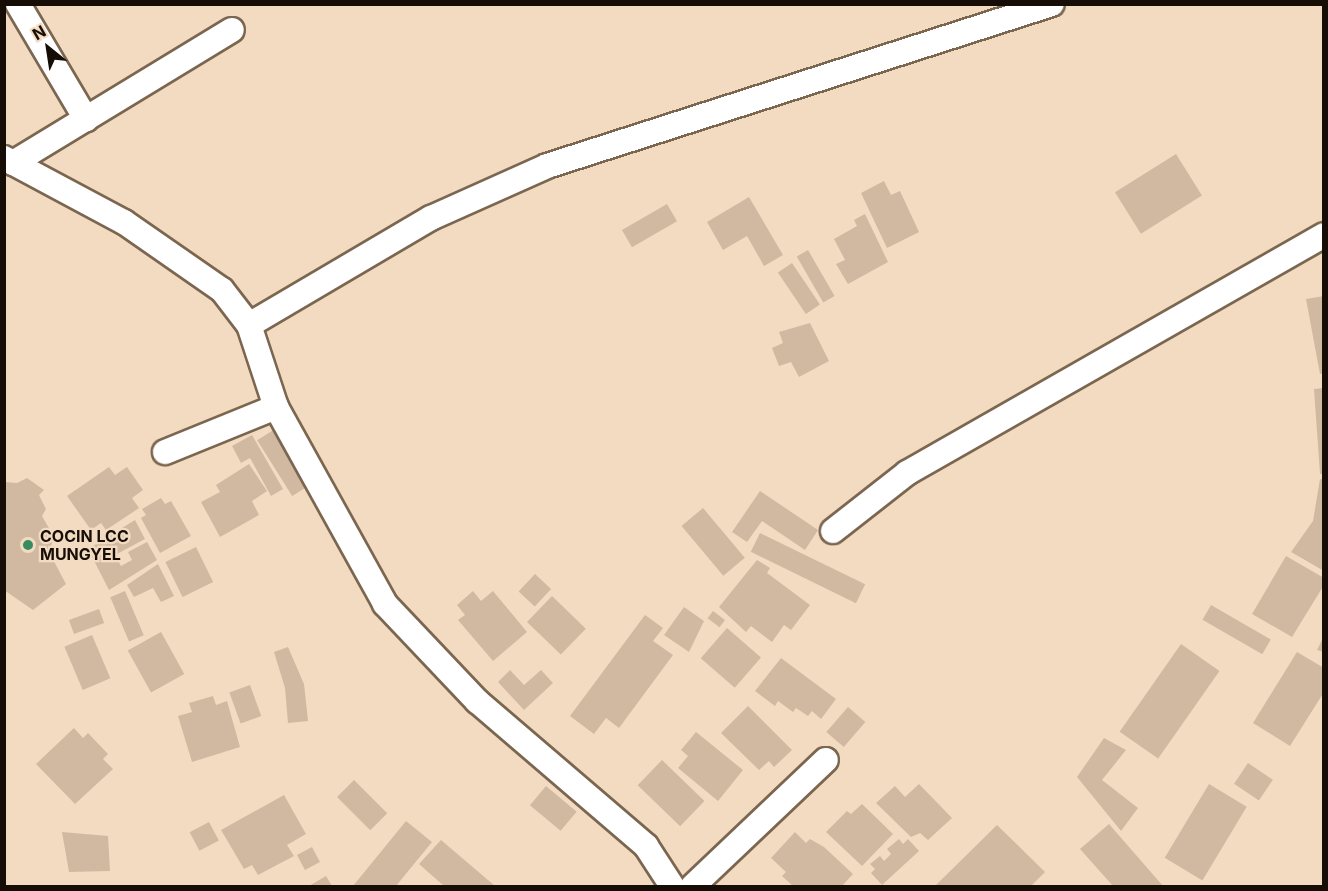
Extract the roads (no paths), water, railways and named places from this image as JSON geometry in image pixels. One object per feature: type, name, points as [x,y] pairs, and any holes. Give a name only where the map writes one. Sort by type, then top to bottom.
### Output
[{"type":"street","points":[[18,4],[86,119]]},
{"type":"street","points":[[249,325],[431,218],[547,166],[1052,4]]},
{"type":"street","points":[[9,160],[86,119],[232,30]]},
{"type":"street","points":[[9,160],[124,222],[222,290],[249,325],[276,407],[385,604],[477,701],[646,846],[672,886]]},
{"type":"street","points":[[833,531],[907,473],[1323,235]]},
{"type":"street","points":[[165,452],[276,407]]},
{"type":"street","points":[[693,886],[826,760]]},
{"type":"place","name":"COCIN LCC MUNGYEL","points":[[28,545]]}]
